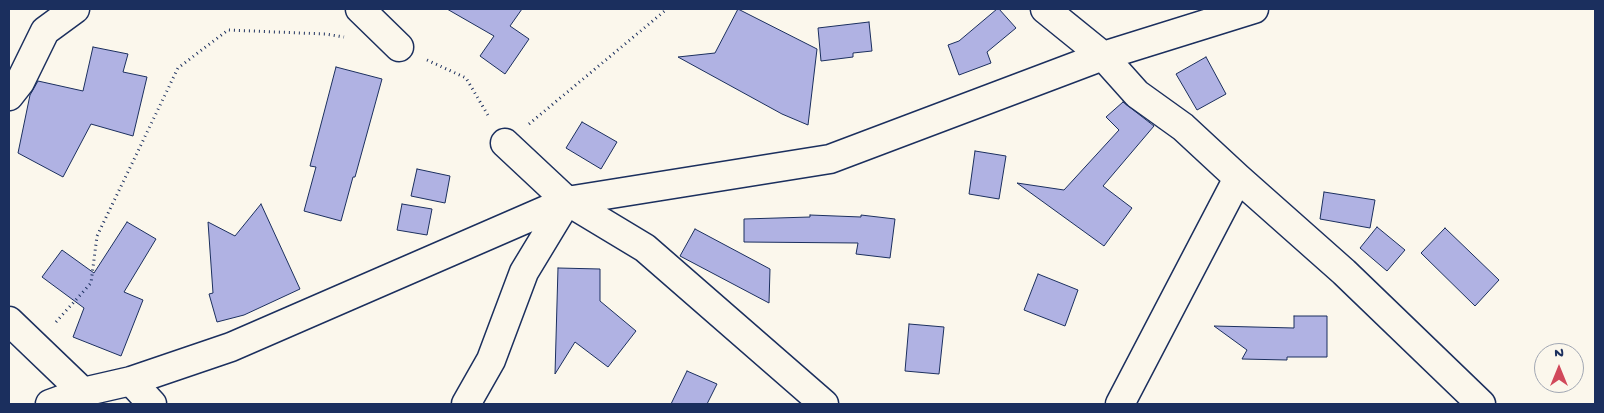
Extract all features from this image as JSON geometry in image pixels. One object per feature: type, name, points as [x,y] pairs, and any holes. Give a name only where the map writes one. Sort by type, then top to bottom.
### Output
[{"type":"street","points":[[9,96],[20,82],[45,31],[75,9]]},
{"type":"street","points":[[360,9],[399,47]]},
{"type":"street","points":[[1044,9],[1104,56],[1137,94],[1182,127],[1344,272],[1480,404]]},
{"type":"street","points":[[50,404],[83,392],[130,381],[231,347],[568,201],[830,160],[1104,56],[1254,9]]},
{"type":"street","points":[[505,143],[568,201],[645,248],[824,404]]},
{"type":"street","points":[[1120,404],[1238,178]]},
{"type":"street","points":[[466,404],[491,360],[524,272],[568,201]]},
{"type":"street","points":[[9,321],[83,392]]},
{"type":"street","points":[[130,381],[152,404]]},
{"type":"path","points":[[399,47],[466,78],[505,143],[667,9]]},
{"type":"path","points":[[34,345],[91,283],[97,236],[178,68],[228,30],[325,34],[353,39]]},
{"type":"building","points":[[447,9],[522,9],[510,26],[529,39],[505,74],[480,56],[494,36]]},
{"type":"building","points":[[738,9],[817,49],[808,125],[782,114],[678,57],[715,53]]},
{"type":"building","points":[[997,9],[1016,28],[987,52],[991,63],[959,75],[948,45],[959,41]]},
{"type":"building","points":[[869,22],[872,51],[853,53],[853,57],[821,61],[818,28]]},
{"type":"building","points":[[93,47],[128,54],[123,72],[147,77],[133,136],[91,124],[63,177],[18,153],[30,95],[38,81],[83,91]]},
{"type":"building","points":[[1206,57],[1226,94],[1197,110],[1176,74]]},
{"type":"building","points":[[336,67],[382,79],[341,221],[304,211],[316,167],[310,166]]},
{"type":"building","points":[[1123,102],[1154,126],[1103,186],[1132,208],[1104,246],[1017,183],[1064,190],[1119,130],[1106,117]]},
{"type":"building","points":[[582,122],[617,142],[601,169],[566,148]]},
{"type":"building","points":[[975,151],[1006,156],[999,199],[969,194]]},
{"type":"building","points":[[417,169],[450,176],[445,203],[411,196]]},
{"type":"building","points":[[1324,192],[1375,200],[1370,228],[1320,219]]},
{"type":"building","points":[[261,204],[300,289],[244,315],[217,322],[209,294],[213,293],[208,222],[235,236]]},
{"type":"building","points":[[402,204],[432,209],[427,235],[397,230]]},
{"type":"building","points":[[810,215],[861,217],[861,215],[895,219],[890,258],[856,254],[858,243],[744,242],[744,219],[810,217]]},
{"type":"building","points":[[127,222],[156,239],[124,292],[143,300],[121,356],[73,337],[84,308],[42,277],[62,250],[94,273]]},
{"type":"building","points":[[1377,227],[1405,250],[1387,271],[1360,248]]},
{"type":"building","points":[[1445,228],[1499,280],[1475,306],[1421,253]]},
{"type":"building","points":[[695,229],[770,269],[769,303],[680,256]]},
{"type":"building","points":[[558,268],[600,269],[600,301],[636,331],[608,367],[575,342],[555,374]]},
{"type":"building","points":[[1038,274],[1078,290],[1065,326],[1024,310]]},
{"type":"building","points":[[1294,316],[1327,316],[1327,357],[1287,357],[1287,360],[1242,359],[1247,350],[1214,326],[1294,328]]},
{"type":"building","points":[[909,324],[944,327],[939,374],[905,371]]},
{"type":"building","points":[[687,371],[717,384],[707,404],[671,404]]}]
